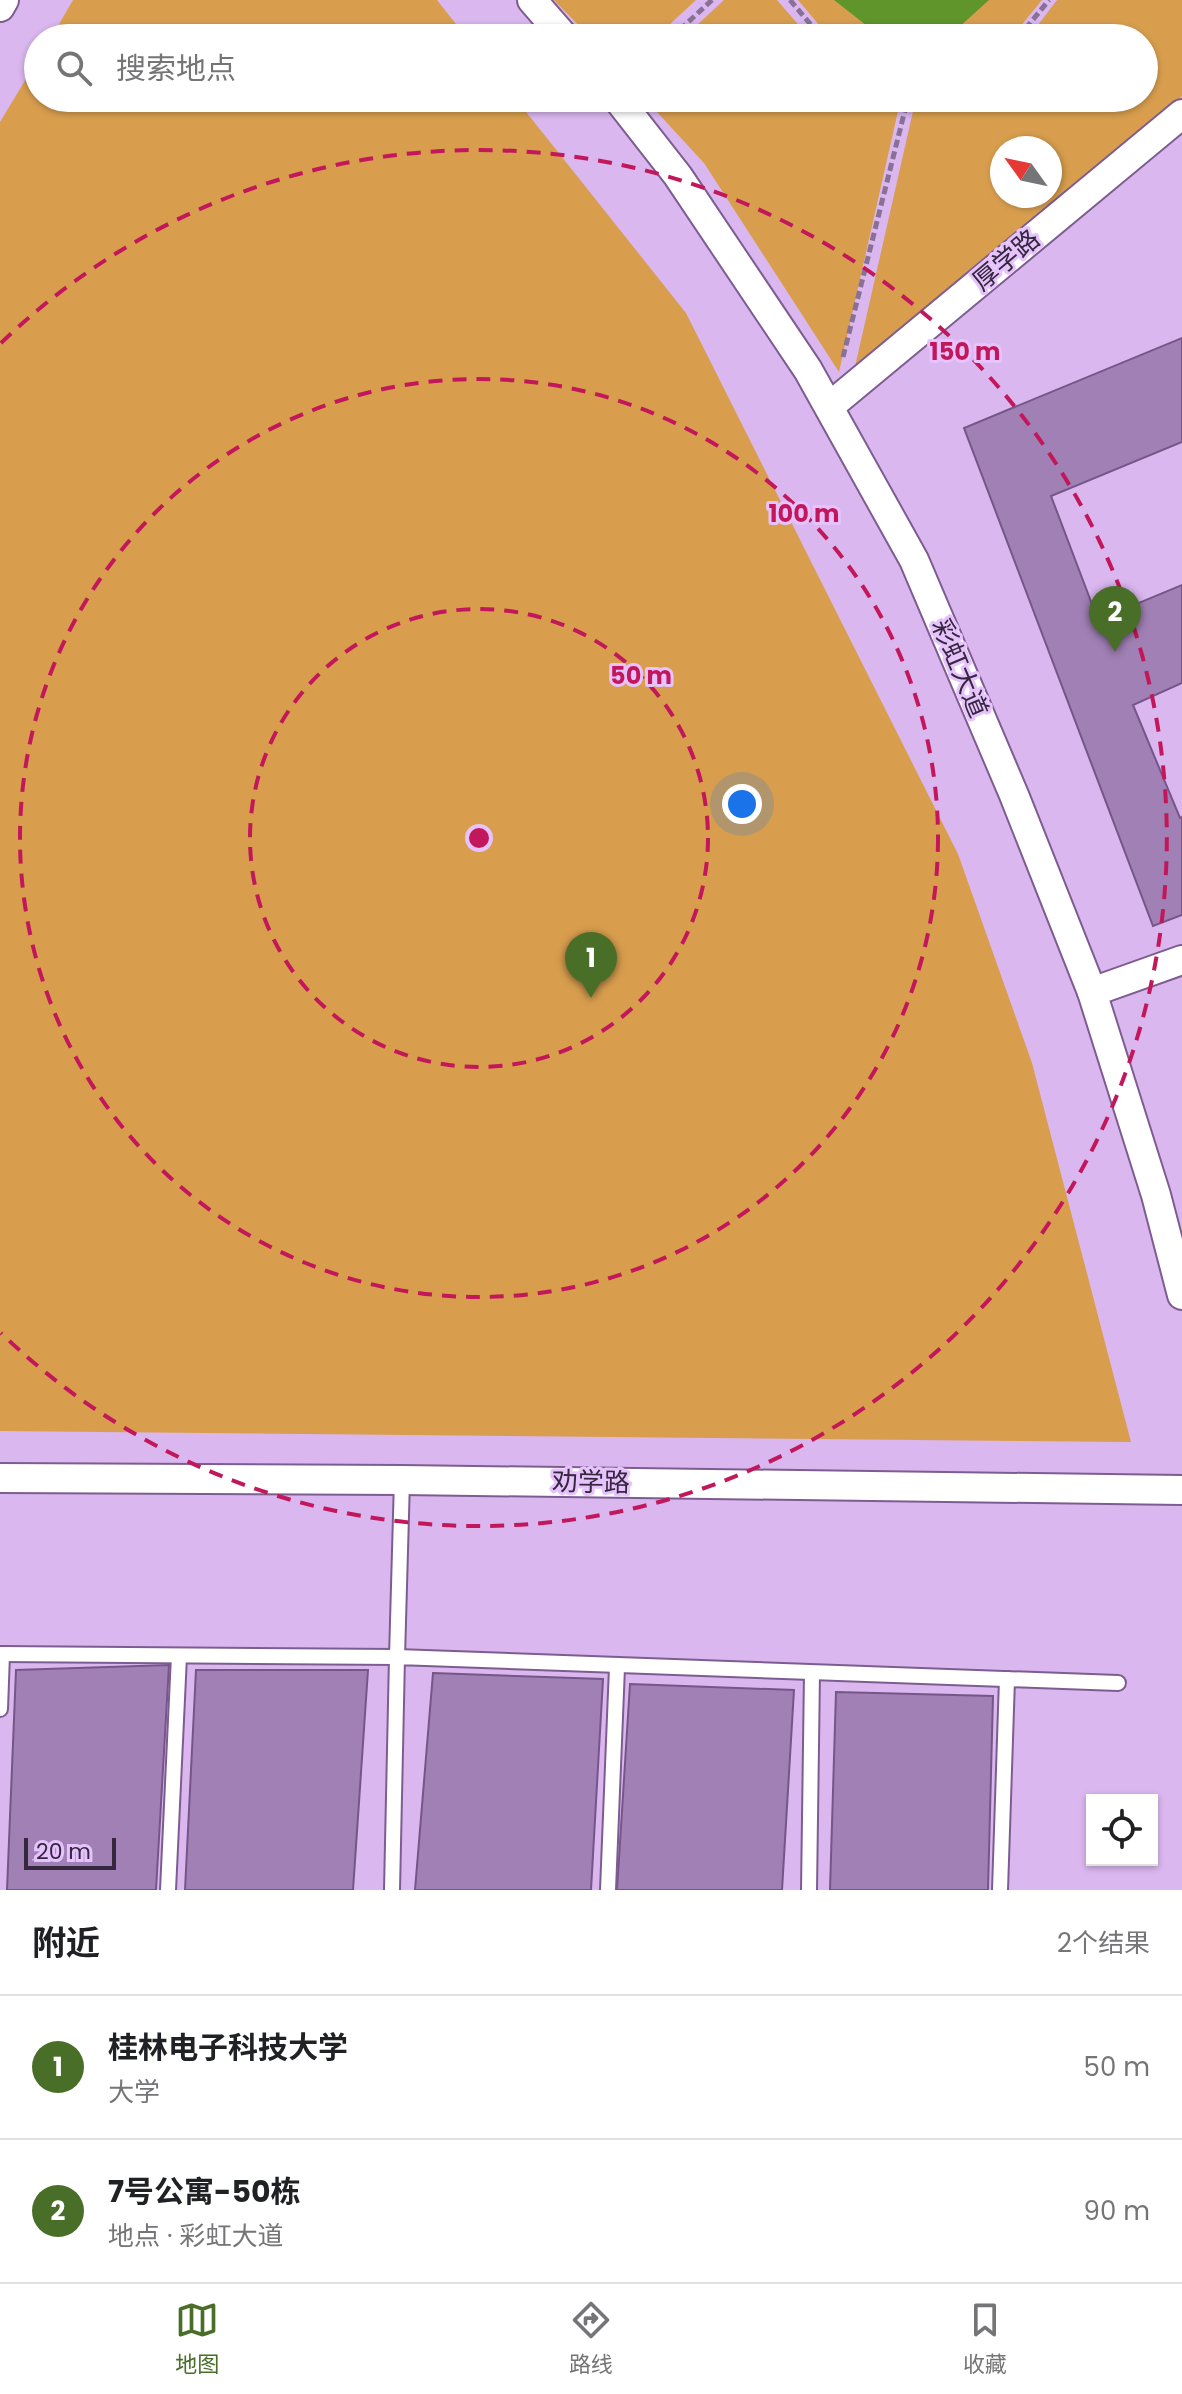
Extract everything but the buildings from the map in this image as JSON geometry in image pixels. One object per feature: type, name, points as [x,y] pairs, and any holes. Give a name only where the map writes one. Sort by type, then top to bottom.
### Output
[{"type":"street","points":[[0,7],[4,0]]},
{"type":"street","points":[[532,0],[553,24]]},
{"type":"street","name":"彩虹大道","points":[[628,112],[678,176],[830,406],[914,560],[1014,795],[1092,992],[1156,1195],[1182,1295]]},
{"type":"street","name":"厚学路","points":[[830,406],[1182,114]]},
{"type":"street","points":[[1092,992],[1182,960]]},
{"type":"street","name":"劝学路","points":[[0,1478],[1182,1490]]},
{"type":"lane","points":[[392,1890],[402,1480]]},
{"type":"lane","points":[[0,1709],[1,1654],[397,1657],[1118,1683]]},
{"type":"lane","points":[[168,1890],[179,1656]]},
{"type":"lane","points":[[608,1890],[617,1667]]},
{"type":"lane","points":[[809,1890],[812,1673]]},
{"type":"lane","points":[[1000,1890],[1007,1679]]},
{"type":"path","points":[[686,24],[712,0]]},
{"type":"path","points":[[790,0],[810,24]]},
{"type":"path","points":[[1029,24],[1049,0]]},
{"type":"path","points":[[842,360],[904,112]]},
{"type":"shaded area","points":[[73,0],[437,0],[456,24],[59,24]]},
{"type":"shaded area","points":[[554,0],[696,0],[670,24],[577,24]]},
{"type":"shaded area","points":[[724,0],[777,0],[798,24],[698,24]]},
{"type":"shaded area","points":[[798,0],[1042,0],[1022,24],[818,24]]},
{"type":"shaded area","points":[[834,0],[989,0],[962,24],[865,24]]},
{"type":"shaded area","points":[[1057,0],[1182,0],[1182,96],[1062,197],[1062,136],[990,136],[990,208],[1048,208],[854,371],[913,112],[1158,112],[1158,24],[1039,24]]},
{"type":"shaded area","points":[[24,82],[24,112],[526,112],[686,313],[958,854],[1032,1063],[1131,1442],[0,1431],[0,122]]},
{"type":"shaded area","points":[[657,112],[898,112],[839,372],[704,163]]},
{"type":"place","name":"7号公寓-50栋","points":[[1115,652]]},
{"type":"place","name":"桂林电子科技大学","points":[[591,998]]}]
